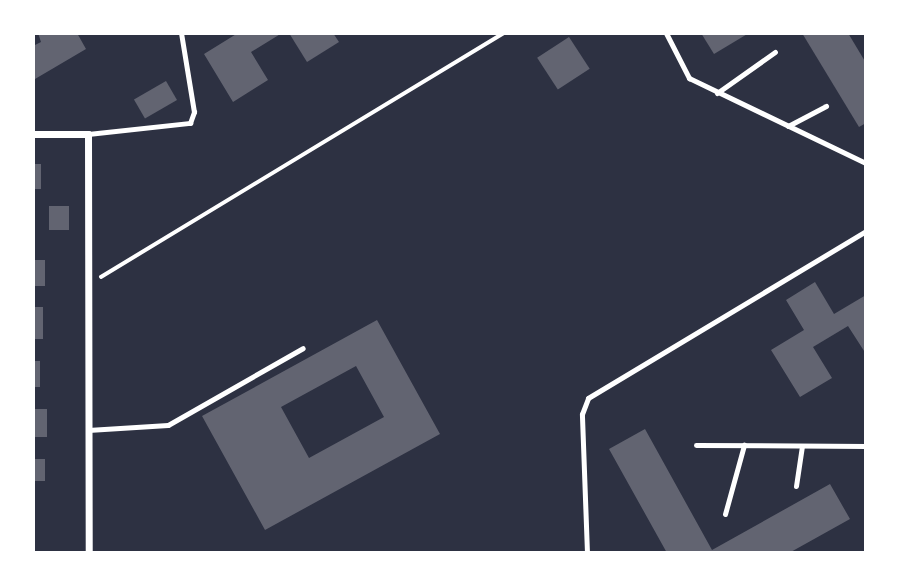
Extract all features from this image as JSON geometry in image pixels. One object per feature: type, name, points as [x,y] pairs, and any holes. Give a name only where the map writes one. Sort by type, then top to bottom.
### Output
[{"type":"street","points":[[33,134],[88,134],[89,553]]},
{"type":"lane","points":[[88,134],[190,123],[194,112],[181,33]]},
{"type":"lane","points":[[666,33],[682,70],[717,93],[866,163]]},
{"type":"lane","points":[[717,93],[775,52]]},
{"type":"lane","points":[[788,126],[825,106]]},
{"type":"lane","points":[[587,553],[582,414],[588,398],[866,231]]},
{"type":"lane","points":[[88,430],[168,425],[303,348]]},
{"type":"lane","points":[[696,445],[866,446]]},
{"type":"lane","points":[[724,514],[744,445]]},
{"type":"lane","points":[[796,486],[802,446]]},
{"type":"path","points":[[87,285],[504,33]]},
{"type":"building","points":[[38,33],[77,33],[86,49],[35,79],[33,46],[41,42]]},
{"type":"building","points":[[238,33],[282,33],[251,52],[268,80],[233,102],[204,54]]},
{"type":"building","points":[[289,33],[333,33],[339,42],[307,62]]},
{"type":"building","points":[[701,33],[749,33],[714,54]]},
{"type":"building","points":[[802,33],[848,33],[866,63],[866,123],[859,127]]},
{"type":"building","points":[[569,37],[590,69],[558,90],[537,58]]},
{"type":"building","points":[[166,81],[177,100],[145,119],[134,100]]},
{"type":"building","points":[[33,164],[41,164],[41,189],[33,189]]},
{"type":"building","points":[[49,206],[69,206],[69,230],[49,230]]},
{"type":"building","points":[[33,260],[45,260],[45,286],[33,286]]},
{"type":"building","points":[[815,282],[834,314],[866,295],[866,354],[848,326],[813,347],[832,378],[800,397],[771,350],[804,330],[786,300]]},
{"type":"building","points":[[33,307],[43,307],[43,339],[33,339]]},
{"type":"building","points":[[377,320],[440,434],[265,530],[202,416]],"holes":[[[356,366],[384,417],[309,458],[281,407]]]},
{"type":"building","points":[[33,361],[40,361],[40,387],[33,387]]},
{"type":"building","points":[[33,409],[47,409],[47,437],[33,437]]},
{"type":"building","points":[[645,429],[712,550],[830,484],[850,519],[789,553],[667,553],[609,449]]},
{"type":"building","points":[[33,459],[45,459],[45,481],[33,481]]}]
